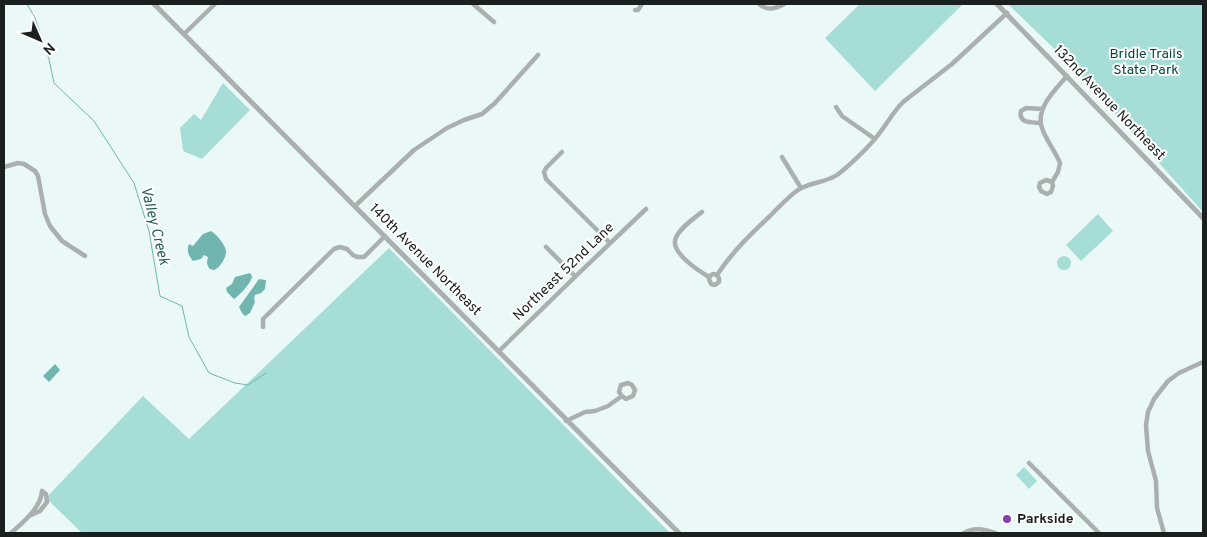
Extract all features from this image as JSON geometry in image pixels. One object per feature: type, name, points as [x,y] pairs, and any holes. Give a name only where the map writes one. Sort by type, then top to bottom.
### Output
[{"type":"street","name":"140th Avenue Northeast","points":[[154,4],[679,533]]},
{"type":"street","points":[[184,34],[215,4]]},
{"type":"street","points":[[473,4],[494,22]]},
{"type":"street","points":[[635,10],[638,10],[642,4]]},
{"type":"street","points":[[759,4],[770,9],[784,4]]},
{"type":"street","name":"132nd Avenue Northeast","points":[[997,4],[1203,218]]},
{"type":"street","points":[[717,275],[738,246],[791,195],[801,188],[827,180],[837,174],[875,139],[898,107],[963,55],[1007,13]]},
{"type":"street","points":[[356,206],[414,150],[447,128],[482,114],[496,103],[538,55]]},
{"type":"street","points":[[1052,182],[1058,172],[1060,163],[1041,126],[1041,116],[1049,96],[1067,76]]},
{"type":"street","points":[[836,107],[842,116],[875,139]]},
{"type":"street","points":[[1041,123],[1024,121],[1020,115],[1021,111],[1026,108],[1043,109]]},
{"type":"street","points":[[562,152],[546,168],[544,172],[546,179],[610,243]]},
{"type":"street","points":[[782,157],[801,188]]},
{"type":"street","points":[[4,167],[18,163],[24,164],[35,171],[38,176],[45,214],[50,226],[62,241],[85,256]]},
{"type":"street","name":"Northeast 52nd Lane","points":[[499,351],[646,209]]},
{"type":"street","points":[[702,212],[684,227],[677,236],[675,241],[676,249],[695,268],[709,277],[710,283],[715,285],[718,283],[720,280],[717,275]]},
{"type":"street","points":[[263,327],[263,319],[334,250],[340,247],[347,249],[352,255],[364,257],[385,236]]},
{"type":"street","points":[[546,247],[575,276]]},
{"type":"street","points":[[709,277],[713,274],[717,275]]},
{"type":"street","points":[[1164,533],[1157,508],[1156,481],[1148,450],[1146,425],[1148,412],[1154,399],[1168,381],[1179,373],[1203,362]]},
{"type":"street","points":[[566,421],[585,412],[595,411],[608,406],[622,396]]},
{"type":"street","points":[[1029,462],[1099,533]]},
{"type":"street","points":[[12,533],[40,502],[42,491],[46,494],[47,502],[40,511],[28,517]]},
{"type":"street","points":[[964,533],[978,528],[995,533]]},
{"type":"green space","points":[[860,4],[963,4],[875,91],[825,38]]},
{"type":"green space","name":"Bridle Trails State Park","points":[[1008,4],[1203,4],[1203,212],[1073,67]]},
{"type":"green space","points":[[223,83],[250,110],[202,159],[183,150],[180,128],[194,114],[201,120]]},
{"type":"green space","points":[[1098,214],[1113,231],[1081,261],[1066,245]]},
{"type":"green space","points":[[389,248],[670,533],[82,533],[46,498],[143,396],[189,439]]},
{"type":"green space","points":[[1064,256],[1069,258],[1071,263],[1069,268],[1064,270],[1059,268],[1057,263],[1059,258]]},
{"type":"green space","points":[[1024,467],[1037,481],[1029,489],[1016,475]]},
{"type":"shaded area","points":[[211,231],[224,245],[226,251],[222,262],[214,270],[208,266],[208,257],[204,255],[201,259],[193,261],[188,251],[189,244],[193,246],[203,234]]},
{"type":"shaded area","points":[[250,273],[252,277],[249,283],[234,299],[227,292],[226,288],[232,284],[235,277]]},
{"type":"shaded area","points":[[259,279],[266,280],[265,289],[255,295],[255,302],[250,313],[245,316],[239,307]]},
{"type":"shaded area","points":[[55,364],[60,370],[49,382],[43,376]]},
{"type":"waterway","name":"Valley Creek","points":[[27,4],[35,18],[49,59],[54,83],[94,121],[134,183],[149,231],[160,296],[182,306],[189,337],[209,373],[235,383],[248,385],[266,373]]},
{"type":"place","name":"Parkside","points":[[1007,519]]}]
